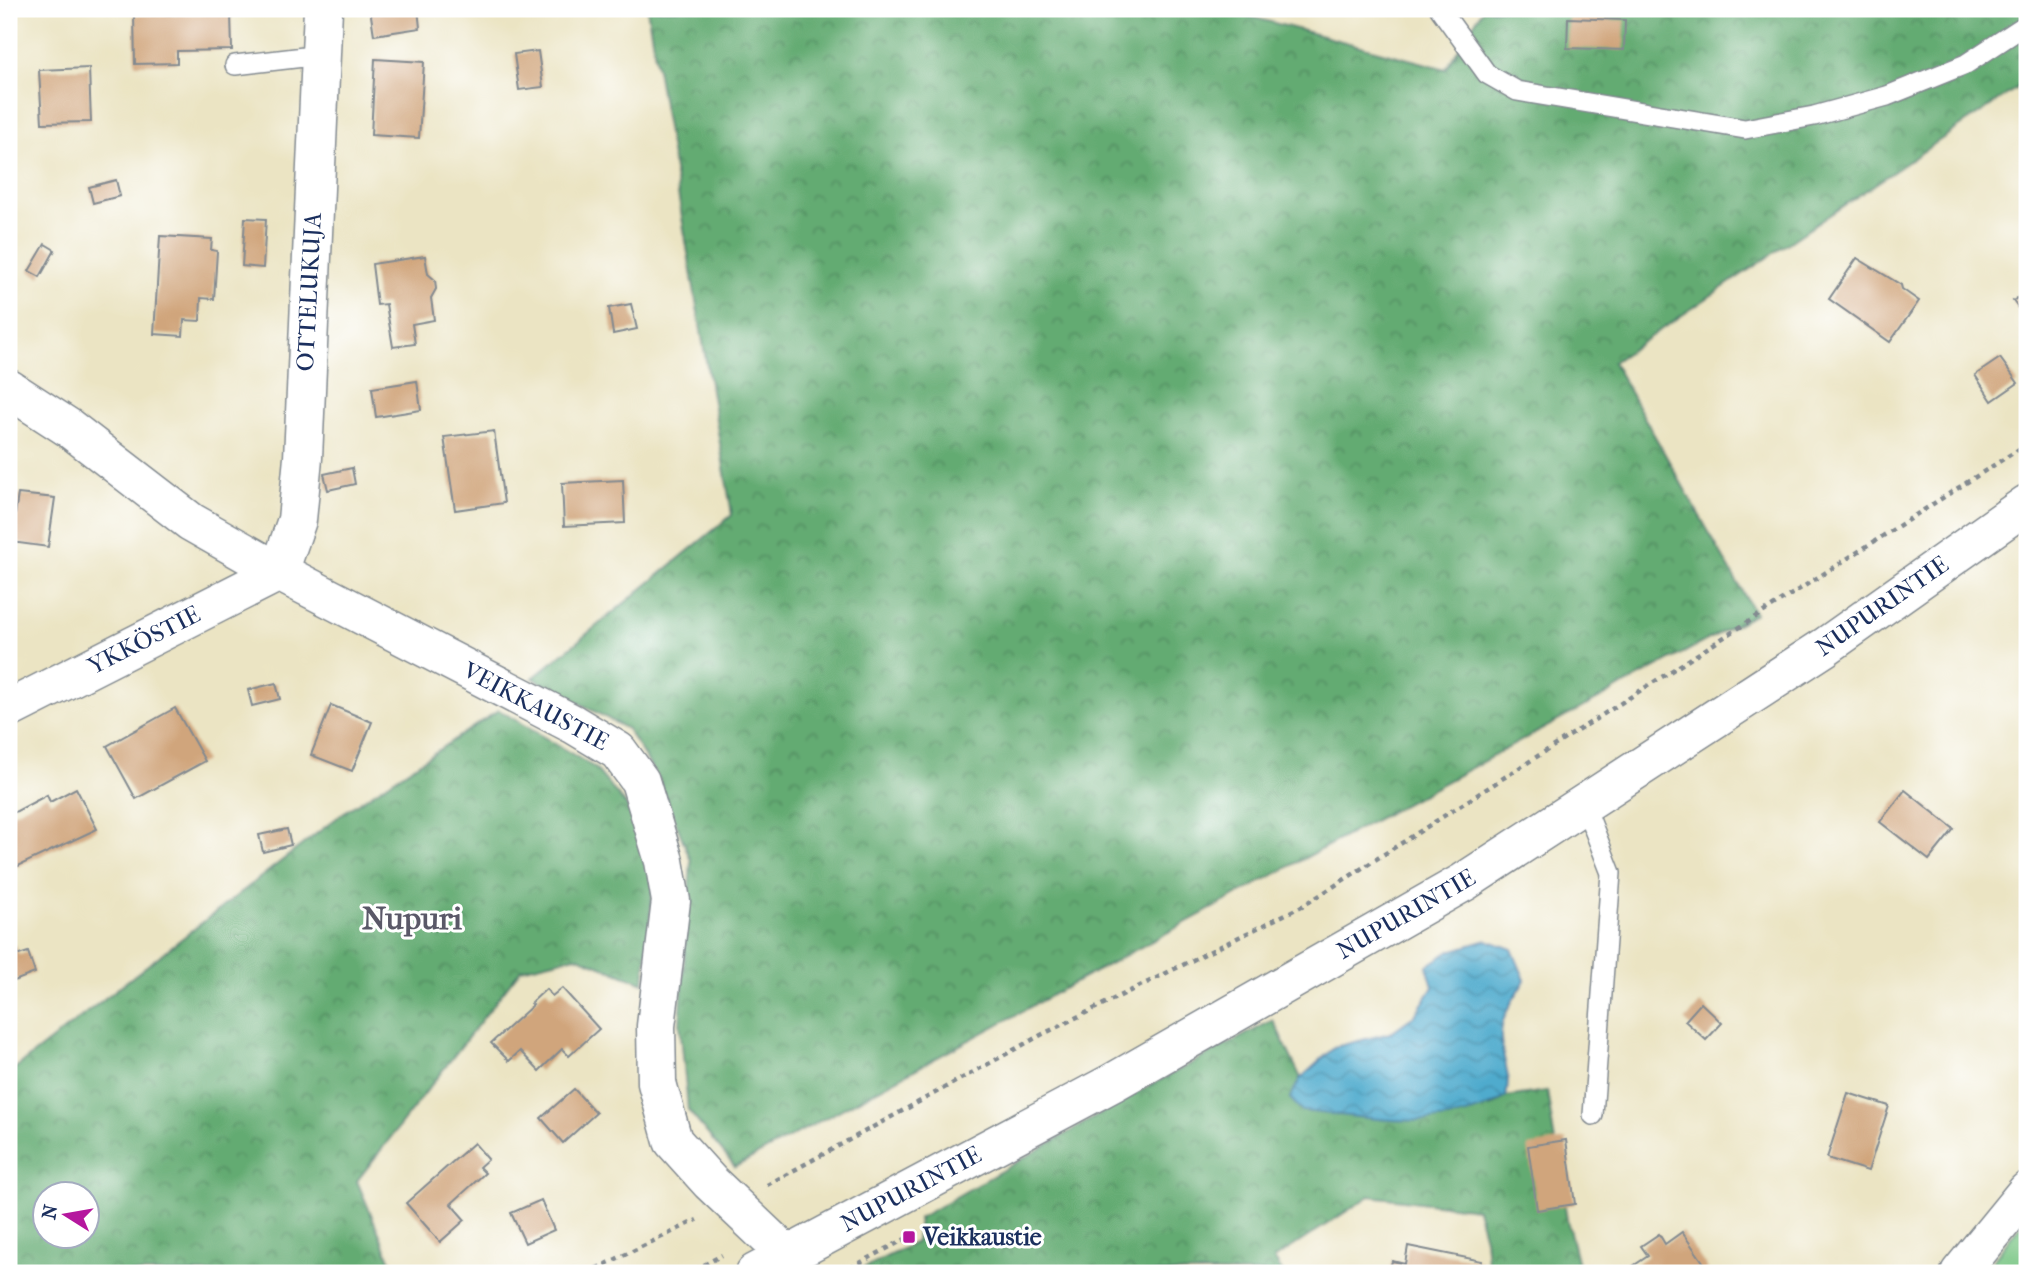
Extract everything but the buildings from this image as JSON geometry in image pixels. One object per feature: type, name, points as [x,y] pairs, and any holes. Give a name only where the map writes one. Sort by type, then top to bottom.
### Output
[{"type":"street","name":"OTTELUKUJA","points":[[279,572],[297,520],[303,458],[323,9]]},
{"type":"street","name":"VEIKKAUSTIE","points":[[9,389],[69,428],[191,522],[279,572],[573,724],[618,751],[640,781],[664,861],[671,901],[656,1026],[657,1083],[673,1141],[710,1182],[734,1203],[771,1264]]},
{"type":"street","name":"NUPURINTIE","points":[[771,1264],[1112,1083],[1464,882],[1825,647],[2027,504]]},
{"type":"street","name":"YKKÖSTIE","points":[[9,709],[279,572]]},
{"type":"street","points":[[1961,1273],[2027,1191]]},
{"type":"lane","points":[[1440,9],[1487,74],[1517,91],[1745,129],[1814,116],[1887,96],[1966,64],[2027,24]]},
{"type":"lane","points":[[235,65],[321,55]]},
{"type":"lane","points":[[1584,804],[1611,873],[1593,1115]]},
{"type":"path","points":[[587,1273],[734,1203],[1041,1035],[1306,905],[2027,444]]},
{"type":"path","points":[[841,1273],[909,1237]]},
{"type":"green space","points":[[647,9],[1222,9],[1446,69],[1483,9],[2027,9],[2027,81],[1613,362],[1755,614],[735,1167],[688,1110],[680,1023],[691,861],[658,778],[627,729],[533,678],[732,515]]},
{"type":"green space","points":[[499,710],[595,768],[627,806],[646,843],[653,888],[644,983],[576,956],[521,969],[357,1181],[396,1273],[9,1273],[9,1073],[343,813]]},
{"type":"green space","points":[[1273,1020],[1301,1078],[1290,1098],[1491,1107],[1506,1097],[1547,1091],[1567,1220],[1580,1273],[1488,1273],[1485,1238],[1477,1209],[1370,1196],[1274,1259],[1283,1273],[854,1273],[916,1242],[919,1218],[1151,1085]]},
{"type":"green space","points":[[2027,1216],[2027,1257],[2021,1273],[1984,1273]]},
{"type":"water","points":[[1487,940],[1512,949],[1525,980],[1509,1007],[1501,1030],[1501,1045],[1508,1079],[1506,1097],[1483,1109],[1433,1120],[1380,1119],[1302,1111],[1290,1098],[1301,1078],[1335,1047],[1390,1033],[1415,1015],[1433,987],[1427,966],[1450,951]]},
{"type":"place","name":"Veikkaustie","points":[[909,1237]]},
{"type":"district","name":"Nupuri","points":[[412,918]]}]
